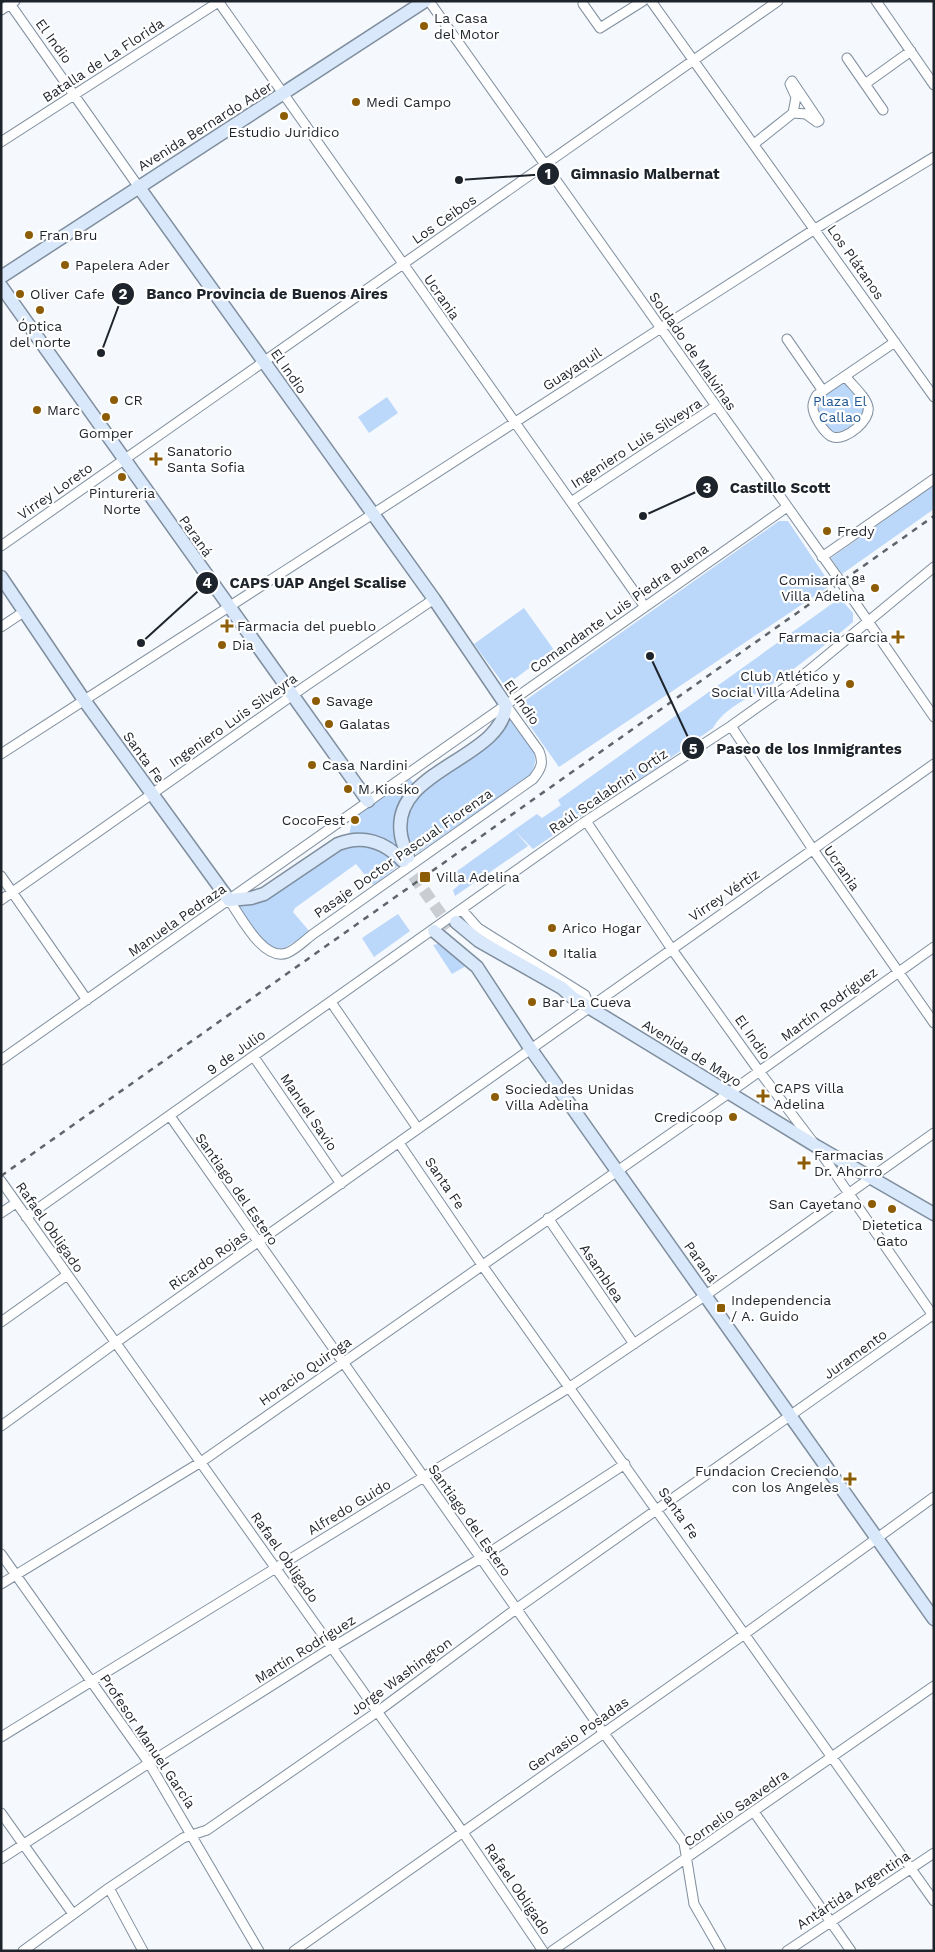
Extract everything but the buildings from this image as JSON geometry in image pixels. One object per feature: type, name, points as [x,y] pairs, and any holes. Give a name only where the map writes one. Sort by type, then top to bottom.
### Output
[{"type":"street","name":"Avenida Bernardo Ader","points":[[1,277],[138,186],[283,95],[425,1]]},
{"type":"street","name":"Soldado de Malvinas","points":[[429,1],[869,622],[934,717]]},
{"type":"street","points":[[583,4],[600,28],[643,1]]},
{"type":"street","name":"Los Plátanos","points":[[651,1],[934,397]]},
{"type":"street","name":"Los Ceibos","points":[[125,460],[778,1]]},
{"type":"street","points":[[876,1],[934,85]]},
{"type":"street","points":[[1,10],[11,2]]},
{"type":"street","name":"El Indio","points":[[11,2],[138,186],[371,514],[434,598],[543,759]]},
{"type":"street","name":"Ucrania","points":[[219,2],[644,607]]},
{"type":"street","name":"Batalla de La Florida","points":[[1,142],[219,2]]},
{"type":"street","points":[[865,84],[910,51]]},
{"type":"street","points":[[847,58],[883,110]]},
{"type":"street","points":[[754,144],[793,113],[796,97],[790,84],[792,82],[819,121],[817,122],[806,114],[793,113]]},
{"type":"street","name":"Guayaquil","points":[[1,754],[815,229],[934,157]]},
{"type":"street","name":"Paraná","points":[[1,286],[291,696],[368,801]]},
{"type":"street","points":[[787,339],[824,391]]},
{"type":"street","points":[[845,376],[868,405],[869,414],[866,420],[842,437],[834,438],[828,434],[814,413],[812,404],[817,395],[895,342]]},
{"type":"street","name":"Ingeniero Luis Silveyra","points":[[571,502],[716,406]]},
{"type":"street","name":"Virrey Loreto","points":[[1,546],[125,460]]},
{"type":"street","points":[[822,556],[934,479]]},
{"type":"street","name":"Comandante Luis Piedra Buena","points":[[368,801],[787,507]]},
{"type":"street","name":"Raúl Scalabrini Ortíz","points":[[462,910],[586,822],[731,726],[807,672],[934,567]]},
{"type":"street","name":"Santa Fe","points":[[1,577],[84,700],[261,946],[269,950]]},
{"type":"street","name":"Ingeniero Luis Silveyra","points":[[1,900],[434,598]]},
{"type":"street","points":[[1,627],[25,611]]},
{"type":"street","points":[[229,900],[251,898],[264,894],[338,844],[349,840],[370,840],[382,844],[406,859],[401,835],[401,824],[409,800],[424,784],[493,734],[505,718],[506,705]]},
{"type":"street","name":"Ucrania","points":[[731,726],[814,851],[934,1023]]},
{"type":"street","name":"Pasaje Doctor Pascual Fiorenza","points":[[269,950],[286,953],[309,938],[534,778],[540,771],[543,759]]},
{"type":"street","name":"Virrey Vértiz","points":[[530,1048],[590,1008],[671,948],[814,851],[934,764]]},
{"type":"street","name":"Manuela Pedraza","points":[[1,1060],[368,801]]},
{"type":"street","name":"El Indio","points":[[586,822],[671,948],[758,1071],[816,1146],[933,1315]]},
{"type":"street","points":[[1,876],[87,1000]]},
{"type":"street","name":"9 de Julio","points":[[26,1217],[462,910]]},
{"type":"street","name":"Avenida de Mayo","points":[[462,910],[478,928],[585,995],[590,1008]]},
{"type":"street","name":"Avenida de Mayo","points":[[453,924],[562,988],[572,997],[728,1093],[934,1214]]},
{"type":"street","name":"Paraná","points":[[434,931],[477,967],[530,1048],[934,1620]]},
{"type":"street","name":"Martín Rodríguez","points":[[618,1170],[934,946]]},
{"type":"street","points":[[331,1002],[418,1129]]},
{"type":"street","name":"Ricardo Rojas","points":[[1,1426],[115,1342],[399,1143],[530,1048]]},
{"type":"street","name":"Manuel Savio","points":[[254,1057],[341,1184]]},
{"type":"street","name":"Santiago del Estero","points":[[170,1116],[516,1609],[684,1843],[694,1904],[705,1927],[721,1951]]},
{"type":"street","name":"Alfredo Guido","points":[[1,1737],[570,1387],[706,1295],[934,1133]]},
{"type":"street","name":"Santa Fe","points":[[399,1143],[482,1265],[746,1633],[934,1901]]},
{"type":"street","name":"Horacio Quiroga","points":[[1,1584],[201,1462],[618,1170]]},
{"type":"street","name":"Rafael Obligado","points":[[1,1181],[462,1831],[543,1951]]},
{"type":"street","points":[[1,1214],[16,1203]]},
{"type":"street","name":"Asamblea","points":[[548,1218],[634,1344]]},
{"type":"street","points":[[1,1322],[67,1275]]},
{"type":"street","name":"Juramento","points":[[791,1416],[933,1315]]},
{"type":"street","name":"Jorge Washington","points":[[29,1949],[73,1914],[182,1838],[207,1830],[377,1712],[516,1609],[791,1416]]},
{"type":"street","name":"Martín Rodríguez","points":[[1,1859],[331,1648],[481,1558],[625,1464]]},
{"type":"street","name":"Gervasio Posadas","points":[[294,1951],[746,1633],[934,1497]]},
{"type":"street","name":"Profesor Manuel García","points":[[1,1554],[150,1763],[194,1835],[259,1951]]},
{"type":"street","name":"Cornelio Saavedra","points":[[552,1951],[934,1686]]},
{"type":"street","points":[[754,1812],[851,1951]]},
{"type":"street","points":[[1,1813],[73,1914]]},
{"type":"street","name":"Antártida Argentina","points":[[787,1951],[934,1853]]},
{"type":"street","points":[[109,1888],[144,1951]]},
{"type":"green space","name":"Plaza El Callao","points":[[845,382],[860,400],[863,412],[857,422],[847,430],[835,432],[826,426],[818,411],[824,395]]},
{"type":"green space","points":[[387,397],[398,413],[369,433],[358,417]]},
{"type":"green space","points":[[934,485],[934,509],[842,574],[831,558]]},
{"type":"green space","points":[[779,521],[788,521],[831,585],[559,767],[520,712],[526,700]]},
{"type":"green space","points":[[840,598],[853,613],[853,622],[774,683],[732,708],[718,720],[713,728],[629,787],[623,788],[533,849],[514,830],[537,814],[542,818],[561,805],[558,800]]},
{"type":"green space","points":[[524,608],[554,650],[505,686],[474,644]]},
{"type":"green space","points":[[510,717],[534,752],[534,768],[529,776],[416,854],[407,837],[407,818],[416,797],[496,738]]},
{"type":"green space","points":[[410,779],[414,784],[401,801],[398,810],[405,856],[349,835],[353,817]]},
{"type":"green space","points":[[514,830],[528,846],[455,896],[453,890],[459,885],[453,874]]},
{"type":"green space","points":[[350,845],[373,846],[401,864],[373,885],[356,864],[295,908],[293,912],[310,932],[283,949],[268,944],[256,933],[238,905],[337,850]]},
{"type":"green space","points":[[398,914],[410,931],[374,957],[362,938]]},
{"type":"green space","points":[[438,944],[466,966],[452,974],[433,945]]},
{"type":"tunnel","points":[[403,861],[450,927]]},
{"type":"railway","points":[[1,1176],[934,516]]},
{"type":"place","name":"La Casa del Motor","points":[[424,26]]},
{"type":"place","name":"Medi Campo","points":[[356,102]]},
{"type":"place","name":"Estudio Juridico","points":[[284,116]]},
{"type":"place","name":"Gimnasio Malbernat","points":[[459,180]]},
{"type":"place","name":"Fran Bru","points":[[29,235]]},
{"type":"place","name":"Papelera Ader","points":[[65,265]]},
{"type":"place","name":"Oliver Cafe","points":[[20,294]]},
{"type":"place","name":"Óptica del norte","points":[[40,310]]},
{"type":"place","name":"Banco Provincia de Buenos Aires","points":[[101,353]]},
{"type":"place","name":"CR","points":[[114,400]]},
{"type":"place","name":"Marc","points":[[37,410]]},
{"type":"place","name":"Gomper","points":[[106,417]]},
{"type":"place","name":"Sanatorio Santa Sofia","points":[[156,459]]},
{"type":"place","name":"Pintureria Norte","points":[[122,477]]},
{"type":"place","name":"Castillo Scott","points":[[643,516]]},
{"type":"place","name":"Fredy","points":[[827,531]]},
{"type":"place","name":"Comisaría 8ª Villa Adelina","points":[[875,588]]},
{"type":"place","name":"Farmacia del pueblo","points":[[227,626]]},
{"type":"place","name":"Farmacia Garcia","points":[[898,637]]},
{"type":"place","name":"CAPS UAP Angel Scalise","points":[[141,643]]},
{"type":"place","name":"Dia","points":[[222,645]]},
{"type":"place","name":"Paseo de los Inmigrantes","points":[[650,656]]},
{"type":"place","name":"Club Atlético y Social Villa Adelina","points":[[850,684]]},
{"type":"place","name":"Savage","points":[[316,701]]},
{"type":"place","name":"Galatas","points":[[329,724]]},
{"type":"place","name":"Casa Nardini","points":[[312,765]]},
{"type":"place","name":"M Kiosko","points":[[348,789]]},
{"type":"place","name":"CocoFest","points":[[355,820]]},
{"type":"place","name":"Villa Adelina","points":[[425,877]]},
{"type":"place","name":"Arico Hogar","points":[[552,928]]},
{"type":"place","name":"Italia","points":[[553,953]]},
{"type":"place","name":"Bar La Cueva","points":[[532,1002]]},
{"type":"place","name":"CAPS Villa Adelina","points":[[763,1096]]},
{"type":"place","name":"Sociedades Unidas Villa Adelina","points":[[495,1097]]},
{"type":"place","name":"Credicoop","points":[[733,1117]]},
{"type":"place","name":"Farmacias Dr. Ahorro","points":[[804,1163]]},
{"type":"place","name":"San Cayetano","points":[[872,1204]]},
{"type":"place","name":"Dietetica Gato","points":[[892,1209]]},
{"type":"place","name":"Independencia / A. Guido","points":[[721,1308]]},
{"type":"place","name":"Fundacion Creciendo con los Angeles","points":[[850,1479]]}]
